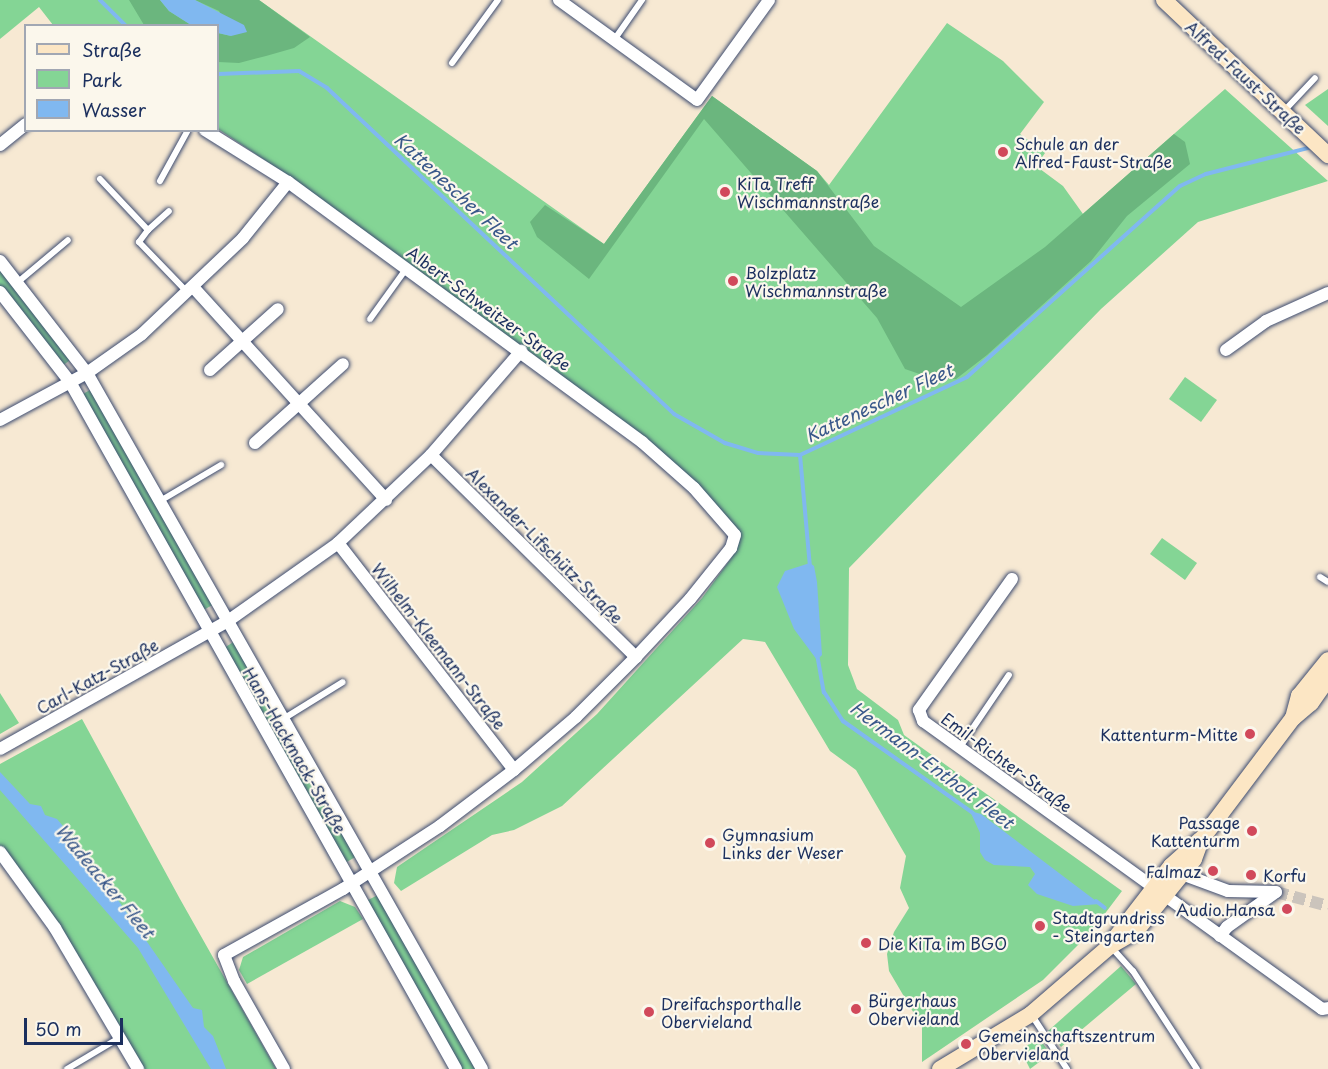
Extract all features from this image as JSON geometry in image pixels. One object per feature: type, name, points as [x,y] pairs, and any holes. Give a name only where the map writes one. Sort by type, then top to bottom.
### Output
[{"type":"street","points":[[560,0],[697,100],[769,0]]},
{"type":"street","name":"Alfred-Faust-Straße","points":[[1164,0],[1328,154]]},
{"type":"street","points":[[0,144],[24,126]]},
{"type":"street","name":"Albert-Schweitzer-Straße","points":[[208,132],[288,182],[642,442],[694,488],[735,536],[731,548],[690,599],[636,657]]},
{"type":"street","points":[[0,420],[87,373],[142,334],[191,290],[243,238],[288,182]]},
{"type":"street","name":"Hans-Hackmack-Straße","points":[[0,261],[87,373],[482,1069]]},
{"type":"street","points":[[191,290],[243,340],[386,500]]},
{"type":"street","name":"Hans-Hackmack-Straße","points":[[0,292],[70,382],[456,1069]]},
{"type":"street","points":[[1226,350],[1266,321],[1328,293]]},
{"type":"street","points":[[210,370],[278,309]]},
{"type":"street","points":[[210,632],[338,543],[386,500],[431,455],[521,351]]},
{"type":"street","points":[[255,443],[343,364]]},
{"type":"street","name":"Alexander-Lifschütz-Straße","points":[[431,455],[636,657]]},
{"type":"street","name":"Wilhelm-Kleemann-Straße","points":[[338,543],[514,770]]},
{"type":"street","name":"Emil-Richter-Straße","points":[[1012,579],[919,710],[923,722],[1322,1009],[1328,1008]]},
{"type":"street","name":"Carl-Katz-Straße","points":[[0,749],[210,632]]},
{"type":"street","points":[[284,1069],[234,981],[224,955],[370,872],[514,770],[576,717],[636,657]]},
{"type":"street","points":[[1293,718],[1299,696],[1328,660]]},
{"type":"street","points":[[940,1069],[991,1041],[1031,1014],[1110,946],[1159,892],[1201,840],[1293,718],[1326,685]]},
{"type":"street","points":[[1159,892],[1182,874],[1201,840]]},
{"type":"street","points":[[0,852],[55,928],[138,1069]]},
{"type":"street","points":[[1182,874],[1228,891],[1276,892],[1227,927],[1220,936]]},
{"type":"street","points":[[961,1069],[976,1059],[991,1041]]},
{"type":"lane","points":[[452,63],[498,0]]},
{"type":"lane","points":[[614,40],[642,0]]},
{"type":"lane","points":[[1283,111],[1315,78]]},
{"type":"lane","points":[[160,181],[187,132]]},
{"type":"lane","points":[[100,178],[148,230]]},
{"type":"lane","points":[[169,211],[148,230],[139,242],[191,290]]},
{"type":"lane","points":[[18,282],[68,240]]},
{"type":"lane","points":[[370,319],[406,268]]},
{"type":"lane","points":[[159,501],[221,465]]},
{"type":"lane","points":[[1320,577],[1328,582]]},
{"type":"lane","points":[[960,747],[1009,675]]},
{"type":"lane","points":[[283,719],[343,682]]},
{"type":"lane","points":[[1110,946],[1133,971],[1197,1069]]},
{"type":"lane","points":[[1031,1014],[1067,1069]]},
{"type":"lane","points":[[67,1069],[119,1038]]},
{"type":"green space","points":[[0,0],[259,0],[604,244],[712,96],[817,171],[829,185],[947,23],[1003,61],[1044,102],[1020,134],[1045,153],[1036,166],[1063,186],[1083,214],[1225,89],[1328,181],[1198,222],[1101,309],[849,568],[848,665],[857,689],[898,720],[904,735],[1122,891],[1091,932],[1043,980],[922,1062],[922,1027],[889,971],[887,954],[894,932],[909,908],[900,888],[906,856],[856,770],[830,751],[765,642],[743,639],[562,806],[514,830],[492,835],[401,891],[394,883],[397,867],[522,782],[597,714],[702,598],[732,557],[739,540],[736,528],[648,441],[290,177],[219,130],[219,24],[52,24],[39,7],[0,39]]},
{"type":"green space","points":[[129,0],[160,0],[169,11],[189,24],[143,24]]},
{"type":"green space","points":[[195,0],[259,0],[310,37],[294,48],[266,56],[239,63],[219,62],[219,33],[231,36],[219,11]]},
{"type":"green space","points":[[1328,89],[1328,126],[1305,105]]},
{"type":"green space","points":[[712,96],[817,171],[874,246],[961,307],[1045,247],[1174,134],[1185,142],[1190,164],[1127,216],[1091,261],[987,355],[956,379],[934,379],[905,369],[877,318],[704,119],[589,279],[537,237],[530,222],[545,205],[604,244]]},
{"type":"green space","points":[[0,267],[73,358],[62,366],[0,286]]},
{"type":"green space","points":[[1185,377],[1217,400],[1201,422],[1169,399]]},
{"type":"green space","points":[[92,389],[214,604],[202,611],[81,395]]},
{"type":"green space","points":[[1162,538],[1197,563],[1185,580],[1150,554]]},
{"type":"green space","points":[[235,641],[357,856],[345,863],[224,648]]},
{"type":"green space","points":[[0,693],[19,723],[0,734]]},
{"type":"green space","points":[[82,719],[276,1069],[144,1069],[15,863],[0,846],[0,764]]},
{"type":"green space","points":[[378,895],[478,1069],[460,1069],[366,901]]},
{"type":"green space","points":[[340,901],[355,907],[363,919],[247,984],[239,970],[243,957]]},
{"type":"green space","points":[[1121,966],[1136,984],[1061,1047],[1048,1031]]},
{"type":"green space","points":[[1038,1036],[1050,1054],[1030,1069],[1021,1051]]},
{"type":"water","points":[[160,0],[195,0],[244,25],[247,32],[231,36],[219,33],[219,24],[189,24],[169,11]]},
{"type":"water","points":[[810,563],[814,566],[817,582],[822,655],[817,660],[794,629],[777,587],[785,571]]},
{"type":"water","points":[[0,772],[30,804],[41,806],[45,815],[57,819],[84,851],[193,1008],[202,1010],[204,1027],[213,1036],[226,1069],[211,1069],[138,948],[0,790]]},
{"type":"water","points":[[970,811],[981,814],[1100,904],[1073,906],[1037,894],[1028,885],[1035,874],[1030,867],[994,865],[985,860],[980,852],[980,833]]},
{"type":"waterway","name":"Kattenescher Fleet","points":[[100,0],[124,24]]},
{"type":"waterway","name":"Kattenescher Fleet","points":[[219,74],[299,71],[327,88],[674,414],[725,443],[758,453],[800,455],[967,377],[1180,186],[1206,174],[1312,147]]},
{"type":"waterway","name":"Hermann-Entholt Fleet","points":[[800,455],[810,566]]},
{"type":"waterway","name":"Hermann-Entholt Fleet","points":[[817,654],[824,692],[843,721],[973,813]]},
{"type":"waterway","name":"Hermann-Entholt Fleet","points":[[1096,901],[1105,908]]},
{"type":"tunnel","points":[[1276,892],[1328,906]]},
{"type":"place","name":"Schule an der Alfred-Faust-Straße","points":[[1003,152]]},
{"type":"place","name":"KiTa Treff Wischmannstraße","points":[[725,192]]},
{"type":"place","name":"Bolzplatz Wischmannstraße","points":[[733,281]]},
{"type":"place","name":"Kattenturm-Mitte","points":[[1250,734]]},
{"type":"place","name":"Passage Kattenturm","points":[[1252,831]]},
{"type":"place","name":"Gymnasium Links der Weser","points":[[710,843]]},
{"type":"place","name":"Falmaz","points":[[1213,871]]},
{"type":"place","name":"Korfu","points":[[1251,875]]},
{"type":"place","name":"Audio.Hansa","points":[[1287,909]]},
{"type":"place","name":"Stadtgrundriss - Steingarten","points":[[1040,926]]},
{"type":"place","name":"Die KiTa im BGO","points":[[866,943]]},
{"type":"place","name":"Bürgerhaus Obervieland","points":[[856,1009]]},
{"type":"place","name":"Dreifachsporthalle Obervieland","points":[[649,1012]]},
{"type":"place","name":"Gemeinschaftszentrum Obervieland","points":[[966,1044]]},
{"type":"water label","name":"Wadeacker Fleet","points":[[105,881]]}]
